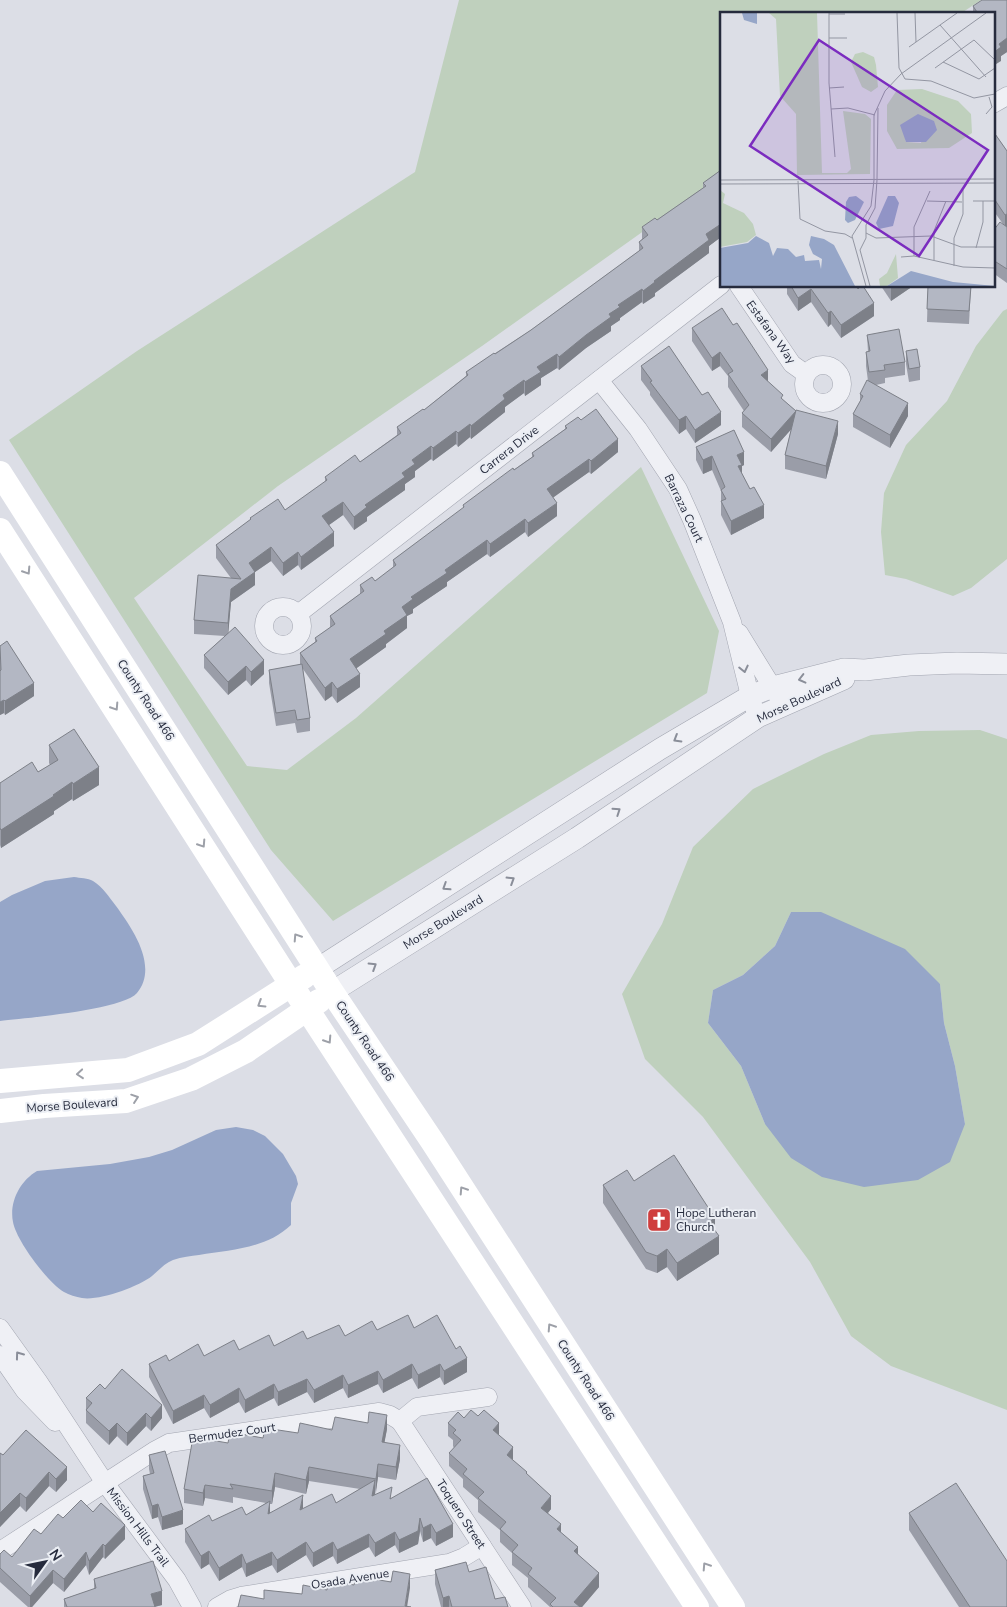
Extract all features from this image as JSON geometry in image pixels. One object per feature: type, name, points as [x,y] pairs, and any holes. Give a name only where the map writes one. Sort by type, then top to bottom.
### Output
[{"type":"main road","name":"County Road 466","points":[[0,472],[317,969],[432,1141],[733,1607]]},
{"type":"main road","points":[[0,530],[307,1009],[697,1607]]},
{"type":"main road","name":"Morse Boulevard","points":[[0,1081],[128,1070],[198,1044],[317,969]]},
{"type":"main road","name":"Morse Boulevard","points":[[0,1111],[44,1106],[126,1101],[190,1079],[246,1051],[332,992]]},
{"type":"street","points":[[994,103],[1007,96]]},
{"type":"street","name":"Carrera Drive","points":[[298,614],[720,286]]},
{"type":"street","name":"Estafana Way","points":[[739,288],[792,364],[806,374]]},
{"type":"street","name":"Barraza Court","points":[[599,380],[638,429],[678,489],[732,622],[750,696],[758,718]]},
{"type":"street","name":"Barraza Court","points":[[732,622],[778,696]]},
{"type":"street","name":"Morse Boulevard","points":[[317,969],[660,749],[750,696],[778,696],[844,669],[865,670],[909,665],[957,663],[1007,664]]},
{"type":"street","name":"Morse Boulevard","points":[[332,992],[577,838],[758,718],[778,696]]},
{"type":"street","name":"Mission Hills Trail","points":[[0,1328],[38,1381],[80,1448],[178,1580],[192,1607]]},
{"type":"street","name":"Mission Hills Trail","points":[[0,1355],[25,1391],[80,1448]]},
{"type":"street","points":[[400,1421],[417,1407],[488,1397]]},
{"type":"street","name":"Bermudez Court","points":[[0,1551],[154,1451],[176,1441],[379,1412],[390,1415],[400,1421]]},
{"type":"street","name":"Toquero Street","points":[[400,1421],[522,1607]]},
{"type":"street","name":"Osada Avenue","points":[[217,1607],[241,1596],[449,1563],[464,1557],[482,1546]]},
{"type":"green space","points":[[459,0],[981,0],[963,12],[720,12],[720,177],[482,346],[278,486],[134,598],[247,766],[287,770],[356,718],[641,467],[719,631],[707,693],[333,921],[271,850],[9,440],[137,351],[415,172]]},
{"type":"green space","points":[[1007,309],[1007,559],[971,588],[953,596],[906,579],[885,575],[881,532],[884,493],[906,445],[947,401],[976,346],[1003,311]]},
{"type":"green space","points":[[980,730],[1007,739],[1007,1410],[891,1366],[851,1336],[810,1262],[703,1117],[645,1059],[622,994],[662,924],[693,847],[753,789],[824,754],[871,735],[919,731]],"holes":[[[791,912],[940,984],[944,1023],[955,1066],[965,1124],[765,1124],[741,1066],[708,1023],[713,990],[743,975],[775,946]]]},
{"type":"water","points":[[74,877],[97,883],[129,925],[141,948],[144,959],[145,971],[143,982],[137,993],[128,999],[113,1004],[94,1009],[0,1021],[0,902],[45,881]]},
{"type":"water","points":[[791,912],[821,912],[905,949],[940,984],[944,1023],[955,1066],[965,1124],[950,1162],[918,1180],[864,1187],[822,1177],[791,1158],[765,1124],[741,1066],[708,1023],[713,990],[743,975],[775,946]]},
{"type":"water","points":[[236,1127],[253,1130],[265,1136],[283,1154],[296,1176],[298,1184],[291,1203],[291,1225],[271,1239],[248,1247],[173,1260],[138,1284],[108,1295],[82,1298],[64,1292],[50,1280],[26,1250],[15,1230],[12,1214],[14,1200],[21,1186],[37,1171],[110,1164],[149,1157],[172,1150],[216,1130]]},
{"type":"building","points":[[982,0],[1007,0],[1007,38],[999,44],[1001,47],[994,52],[994,12],[977,12],[973,6]]},
{"type":"building","points":[[994,132],[1007,151],[1007,214],[1005,215],[994,198]]},
{"type":"building","points":[[720,171],[720,225],[706,234],[709,240],[643,291],[642,289],[618,305],[620,307],[609,314],[611,317],[559,357],[557,354],[537,367],[541,372],[525,382],[524,380],[503,395],[505,399],[471,426],[470,424],[458,433],[456,431],[433,448],[431,446],[412,460],[415,464],[402,473],[405,477],[365,505],[367,507],[354,517],[343,502],[322,516],[334,532],[301,557],[298,552],[283,563],[271,547],[249,563],[255,572],[231,589],[228,623],[194,620],[198,575],[241,579],[216,545],[278,499],[285,510],[327,480],[325,477],[355,455],[360,462],[401,433],[397,427],[424,410],[468,375],[466,372],[531,330],[643,248],[639,242],[648,235],[642,227],[655,218],[657,220],[706,186],[703,183]]},
{"type":"building","points":[[1000,222],[1007,227],[1007,269],[994,261],[994,230]]},
{"type":"building","points":[[792,288],[864,288],[874,303],[841,325],[831,311],[828,313],[811,289],[798,298]]},
{"type":"building","points":[[928,288],[971,288],[969,311],[927,309]]},
{"type":"building","points":[[722,308],[733,325],[737,323],[768,370],[761,375],[783,395],[781,398],[796,411],[771,439],[742,413],[749,405],[728,374],[733,371],[720,352],[712,358],[692,328]]},
{"type":"building","points":[[899,329],[905,362],[884,365],[885,370],[869,372],[866,352],[870,351],[867,335]]},
{"type":"building","points":[[669,346],[702,395],[708,392],[721,412],[695,430],[686,416],[679,420],[650,382],[652,381],[641,366]]},
{"type":"building","points":[[917,349],[920,367],[909,369],[906,351]]},
{"type":"building","points":[[867,380],[908,403],[890,435],[853,414],[863,396],[860,394]]},
{"type":"building","points":[[596,409],[618,439],[591,461],[589,459],[547,489],[557,503],[528,523],[525,519],[490,544],[487,540],[445,570],[447,573],[411,597],[413,599],[402,607],[407,615],[384,631],[386,634],[350,659],[360,674],[337,689],[332,682],[325,688],[300,653],[317,641],[315,638],[335,624],[330,616],[364,591],[360,585],[372,577],[375,581],[396,565],[393,560],[464,507],[463,505],[513,468],[514,470],[534,456],[532,453],[567,428],[565,426],[578,417],[581,420]]},
{"type":"building","points":[[796,410],[838,421],[826,466],[785,455]]},
{"type":"building","points":[[734,430],[744,452],[737,455],[742,465],[738,466],[750,489],[754,487],[764,505],[731,521],[721,501],[726,499],[721,490],[725,487],[712,456],[703,460],[696,447]]},
{"type":"building","points":[[235,627],[264,660],[251,672],[246,666],[228,682],[204,655]]},
{"type":"building","points":[[7,641],[34,683],[5,701],[0,702],[0,646]]},
{"type":"building","points":[[302,664],[310,718],[297,720],[295,710],[276,713],[269,670]]},
{"type":"building","points":[[74,729],[99,767],[73,784],[72,782],[54,796],[1,830],[0,783],[32,762],[38,772],[58,760],[49,745]]},
{"type":"building","name":"Hope Lutheran Church","points":[[674,1155],[715,1218],[709,1222],[719,1236],[677,1263],[667,1249],[657,1256],[646,1252],[603,1185],[627,1170],[634,1181]]},
{"type":"building","points":[[408,1315],[414,1328],[437,1315],[456,1349],[460,1346],[467,1358],[444,1371],[440,1364],[418,1375],[412,1364],[383,1380],[378,1371],[348,1385],[343,1375],[314,1390],[307,1379],[278,1392],[274,1384],[245,1400],[239,1388],[210,1405],[204,1395],[173,1411],[149,1364],[166,1355],[169,1361],[198,1344],[204,1356],[234,1340],[239,1350],[269,1335],[274,1346],[303,1331],[307,1339],[339,1325],[345,1336],[372,1321],[377,1330]]},
{"type":"building","points":[[122,1369],[162,1405],[151,1418],[146,1413],[127,1433],[117,1423],[109,1431],[86,1410],[92,1403],[86,1398],[100,1384],[105,1389]]},
{"type":"building","points":[[471,1410],[478,1416],[484,1410],[499,1423],[493,1430],[513,1447],[507,1455],[551,1496],[541,1508],[561,1524],[557,1529],[578,1547],[574,1551],[599,1573],[574,1602],[580,1607],[553,1607],[550,1604],[556,1598],[528,1574],[532,1568],[512,1552],[518,1545],[500,1529],[506,1522],[478,1498],[484,1492],[463,1474],[467,1469],[449,1453],[461,1440],[453,1433],[456,1430],[448,1423],[458,1412],[464,1418]]},
{"type":"building","points":[[369,1412],[387,1415],[382,1442],[400,1445],[396,1467],[378,1464],[376,1479],[309,1467],[306,1480],[275,1473],[272,1491],[230,1484],[233,1489],[205,1485],[203,1493],[184,1489],[193,1437],[228,1443],[230,1432],[263,1438],[265,1428],[298,1433],[300,1423],[332,1430],[335,1417],[368,1423]]},
{"type":"building","points":[[26,1430],[67,1467],[56,1479],[49,1472],[26,1498],[20,1493],[0,1513],[0,1453],[3,1455]]},
{"type":"building","points":[[165,1451],[183,1510],[162,1517],[158,1504],[152,1506],[143,1476],[154,1473],[149,1455]]},
{"type":"building","points":[[427,1478],[453,1524],[436,1533],[431,1524],[423,1528],[420,1518],[418,1531],[399,1540],[395,1532],[375,1543],[369,1534],[337,1550],[333,1542],[313,1553],[306,1542],[277,1560],[272,1552],[246,1564],[242,1554],[219,1568],[209,1551],[201,1556],[185,1529],[209,1515],[212,1521],[242,1507],[246,1515],[270,1501],[268,1514],[303,1495],[300,1510],[332,1494],[336,1503],[375,1480],[372,1496],[392,1487],[390,1499]]},
{"type":"building","points":[[956,1483],[1007,1561],[1007,1607],[970,1607],[909,1513]]},
{"type":"building","points":[[81,1500],[93,1512],[101,1503],[125,1525],[105,1546],[103,1544],[89,1561],[86,1552],[64,1579],[53,1570],[30,1596],[0,1568],[0,1554],[4,1550],[12,1557],[34,1529],[41,1534],[58,1514],[63,1518]]},
{"type":"building","points":[[153,1561],[162,1591],[151,1594],[155,1607],[67,1607],[64,1599],[96,1588],[94,1579]]},
{"type":"building","points":[[466,1562],[469,1572],[486,1567],[495,1599],[505,1597],[508,1607],[452,1607],[449,1596],[443,1598],[435,1570]]},
{"type":"building","points":[[393,1571],[410,1574],[405,1606],[411,1607],[238,1607],[241,1595],[264,1599],[264,1590],[302,1594],[303,1585],[327,1590],[328,1580],[354,1585],[356,1576],[391,1582]]},
{"type":"place","name":"Hope Lutheran Church","points":[[659,1220]]}]
